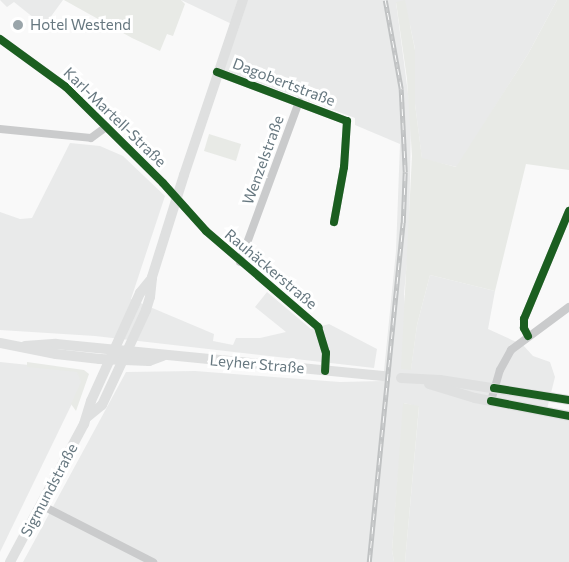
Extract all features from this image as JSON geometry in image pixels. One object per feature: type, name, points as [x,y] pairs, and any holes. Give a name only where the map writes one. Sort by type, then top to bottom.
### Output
[{"type":"main road","name":"Sigmundstraße","points":[[87,417],[102,405],[150,297],[152,278],[217,72],[243,0]]},
{"type":"main road","name":"Sigmundstraße","points":[[10,562],[87,417],[91,401],[140,293],[152,278]]},
{"type":"main road","name":"Leyher Straße","points":[[0,343],[26,346],[56,344],[113,354],[164,356],[385,376]]},
{"type":"main road","points":[[569,400],[494,388],[406,378],[491,401],[569,416]]},
{"type":"street","name":"Karl-Martell-Straße","points":[[0,39],[54,76],[177,199]]},
{"type":"street","name":"Dagobertstraße","points":[[217,72],[343,119],[348,125],[334,222]]},
{"type":"street","name":"Wenzelstraße","points":[[240,262],[299,102]]},
{"type":"street","points":[[0,129],[91,138],[106,127]]},
{"type":"street","name":"Rauhäckerstraße","points":[[177,199],[194,220],[240,262],[318,327],[324,344],[325,371]]},
{"type":"street","points":[[528,336],[524,328],[524,319],[569,211]]},
{"type":"street","points":[[491,401],[506,357],[528,336],[569,307]]},
{"type":"street","points":[[41,505],[153,562]]},
{"type":"shaded area","points":[[0,0],[63,0],[44,26],[14,2],[7,7]]},
{"type":"shaded area","points":[[64,0],[181,0],[185,4],[173,36],[167,34],[160,51]]},
{"type":"shaded area","points":[[181,0],[557,0],[528,54],[457,167],[422,159],[415,104],[415,49],[410,25],[396,2],[411,116],[409,242],[404,294],[411,369],[417,325],[430,275],[495,291],[488,329],[523,345],[533,356],[550,362],[555,377],[547,409],[569,413],[569,562],[405,562],[419,407],[404,403],[392,550],[394,562],[23,562],[126,372],[195,371],[340,382],[383,381],[396,251],[400,144],[355,125],[355,118],[221,69],[236,26]]},
{"type":"shaded area","points":[[405,0],[415,50],[415,104],[422,158],[456,167],[528,54],[557,0],[569,0],[569,170],[526,164],[495,291],[430,275],[417,325],[411,370],[401,369],[412,156],[407,79],[396,2]]},
{"type":"shaded area","points":[[209,134],[241,144],[236,161],[204,151]]},
{"type":"shaded area","points":[[70,143],[100,146],[123,156],[165,196],[131,299],[214,334],[213,341],[233,345],[236,338],[260,338],[286,332],[255,307],[267,292],[311,329],[329,324],[377,349],[374,368],[95,336],[0,330],[0,212],[20,219],[32,218]]},
{"type":"shaded area","points":[[0,362],[77,370],[82,383],[0,552]]},
{"type":"shaded area","points":[[27,362],[84,370],[89,374],[76,411],[71,404],[81,382],[77,372],[27,367]]},
{"type":"shaded area","points":[[403,403],[419,406],[405,562],[394,562],[392,550]]},
{"type":"railway","points":[[369,562],[403,223],[405,172],[401,89],[385,0]]},
{"type":"cycle path","points":[[0,39],[66,87],[163,183],[206,231],[318,327],[326,353],[325,371]]},
{"type":"cycle path","points":[[217,72],[347,121],[344,167],[334,222]]},
{"type":"cycle path","points":[[528,336],[524,328],[524,319],[569,211]]},
{"type":"cycle path","points":[[494,388],[569,400]]},
{"type":"cycle path","points":[[491,401],[569,416]]},
{"type":"place","name":"Hotel Westend","points":[[18,25]]}]
